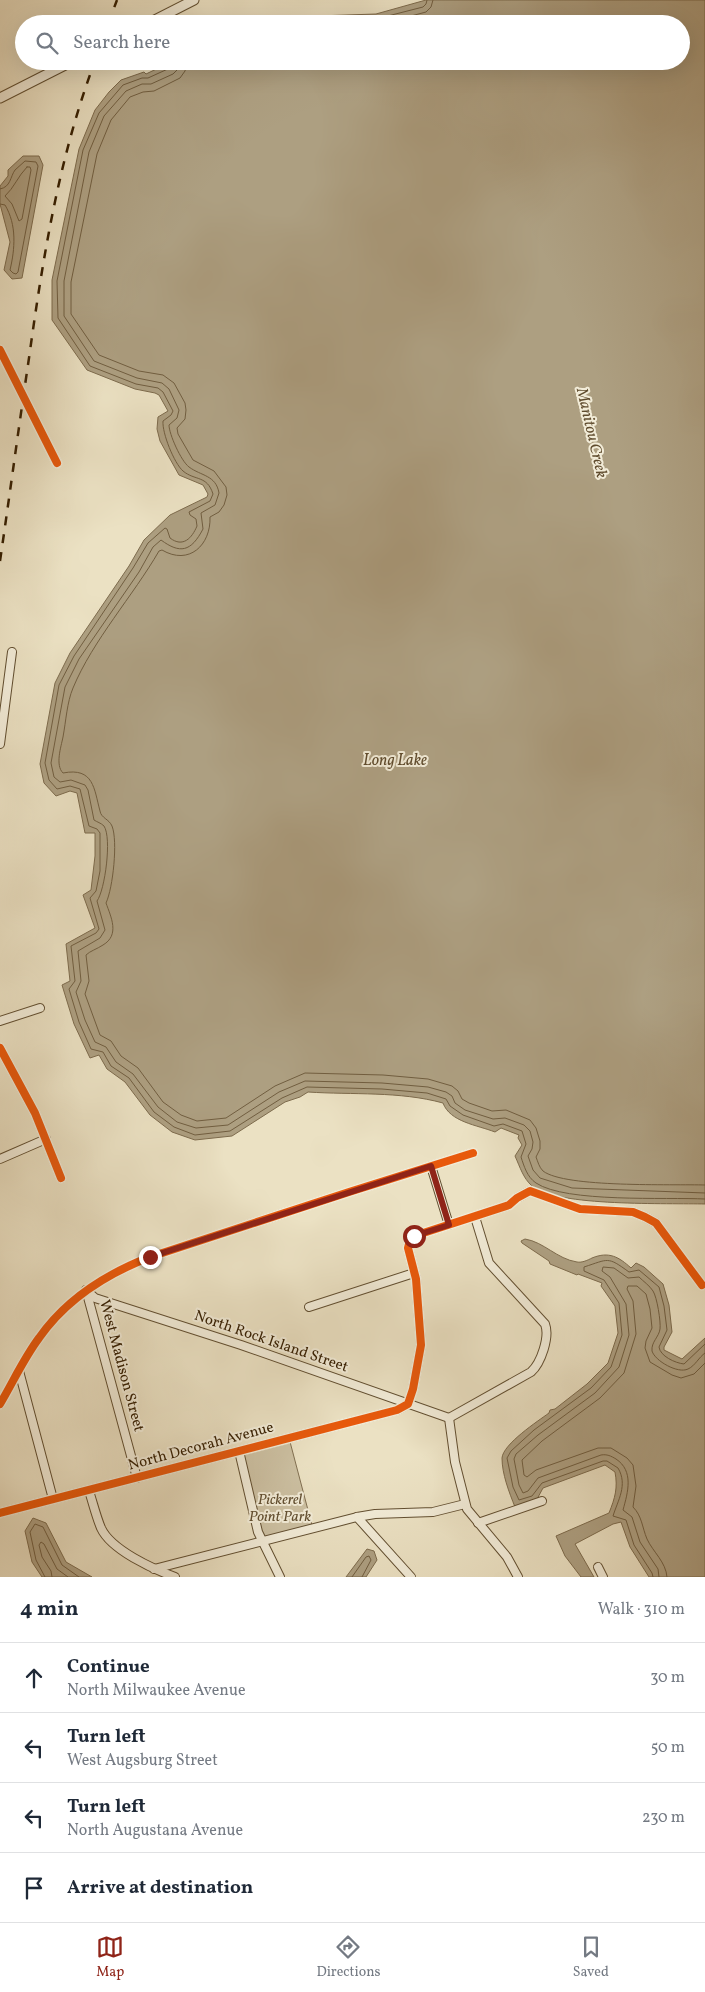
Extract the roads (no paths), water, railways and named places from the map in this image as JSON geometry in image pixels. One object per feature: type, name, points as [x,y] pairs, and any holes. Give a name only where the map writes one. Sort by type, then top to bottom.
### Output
[{"type":"street","points":[[165,15],[194,0]]},
{"type":"street","points":[[0,98],[55,70]]},
{"type":"street","points":[[0,350],[57,463]]},
{"type":"street","points":[[0,744],[12,652]]},
{"type":"street","points":[[0,1021],[40,1008]]},
{"type":"street","points":[[0,1048],[35,1113],[61,1178]]},
{"type":"street","points":[[0,1159],[46,1139]]},
{"type":"street","points":[[0,1404],[45,1330],[86,1290],[122,1268],[150,1257],[473,1153]]},
{"type":"street","points":[[431,1166],[449,1225]]},
{"type":"street","points":[[408,1404],[413,1389],[421,1345],[414,1272],[409,1255],[410,1240],[414,1236],[509,1205],[516,1198],[530,1191],[580,1209],[639,1213],[656,1224],[702,1284]]},
{"type":"street","points":[[475,1217],[490,1263],[546,1324],[547,1335],[536,1367],[531,1372],[449,1418],[455,1462],[465,1504],[478,1523],[507,1557],[518,1577]]},
{"type":"street","points":[[310,1307],[414,1272]]},
{"type":"street","name":"North Rock Island Street","points":[[86,1290],[95,1298],[241,1345],[449,1418]]},
{"type":"street","name":"West Madison Street","points":[[86,1290],[137,1478]]},
{"type":"street","points":[[19,1371],[53,1500]]},
{"type":"street","name":"North Decorah Avenue","points":[[0,1513],[398,1410],[408,1404]]},
{"type":"street","points":[[239,1451],[258,1532],[280,1577]]},
{"type":"street","points":[[89,1490],[101,1529],[107,1537],[117,1547],[154,1569],[175,1577]]},
{"type":"street","points":[[478,1523],[542,1501]]},
{"type":"street","points":[[154,1569],[356,1517],[433,1512],[465,1504]]},
{"type":"street","points":[[356,1517],[412,1577]]},
{"type":"street","points":[[598,1567],[603,1577]]},
{"type":"water","name":"Long Lake","points":[[426,0],[705,0],[705,1204],[588,1201],[545,1193],[532,1186],[520,1168],[515,1156],[522,1145],[518,1138],[519,1135],[501,1128],[495,1132],[472,1125],[452,1115],[443,1103],[426,1099],[376,1094],[308,1092],[285,1102],[232,1136],[195,1140],[172,1132],[150,1115],[125,1082],[107,1069],[99,1055],[90,1058],[74,1024],[62,985],[70,981],[66,944],[95,928],[83,895],[91,890],[95,856],[95,833],[85,833],[77,793],[70,791],[56,796],[44,783],[40,764],[55,683],[70,653],[129,566],[144,540],[170,515],[207,497],[208,494],[203,485],[179,475],[160,441],[157,429],[158,417],[168,411],[159,395],[135,389],[87,370],[52,320],[52,280],[79,149],[95,110],[121,80],[154,70],[690,70],[690,15],[346,15],[376,14]]},
{"type":"water","points":[[23,156],[39,156],[43,165],[22,278],[12,279],[4,270],[10,242],[0,204],[0,186],[8,176],[8,170]]},
{"type":"water","points":[[525,1239],[538,1243],[563,1258],[577,1262],[609,1255],[618,1258],[631,1268],[636,1263],[644,1267],[663,1284],[669,1305],[672,1332],[664,1350],[682,1359],[705,1338],[705,1577],[649,1577],[630,1547],[621,1522],[613,1524],[575,1544],[594,1577],[581,1577],[565,1556],[556,1536],[609,1513],[615,1493],[616,1478],[615,1472],[605,1465],[543,1488],[536,1501],[515,1507],[503,1470],[502,1458],[504,1452],[522,1433],[549,1413],[550,1410],[555,1409],[587,1384],[608,1363],[618,1333],[615,1306],[601,1286],[602,1283],[550,1264],[549,1261],[522,1243],[521,1241]]},
{"type":"water","points":[[33,1518],[46,1523],[66,1562],[92,1577],[42,1577],[32,1562],[25,1531]]},
{"type":"water","points":[[367,1549],[374,1551],[377,1560],[366,1577],[346,1577]]},
{"type":"railway","points":[[111,15],[117,0]]},
{"type":"railway","points":[[0,561],[34,320],[47,245],[71,134],[92,70]]},
{"type":"water label","name":"Manitou Creek","points":[[591,433]]},
{"type":"park label","name":"Pickerel Point Park","points":[[280,1508]]}]
